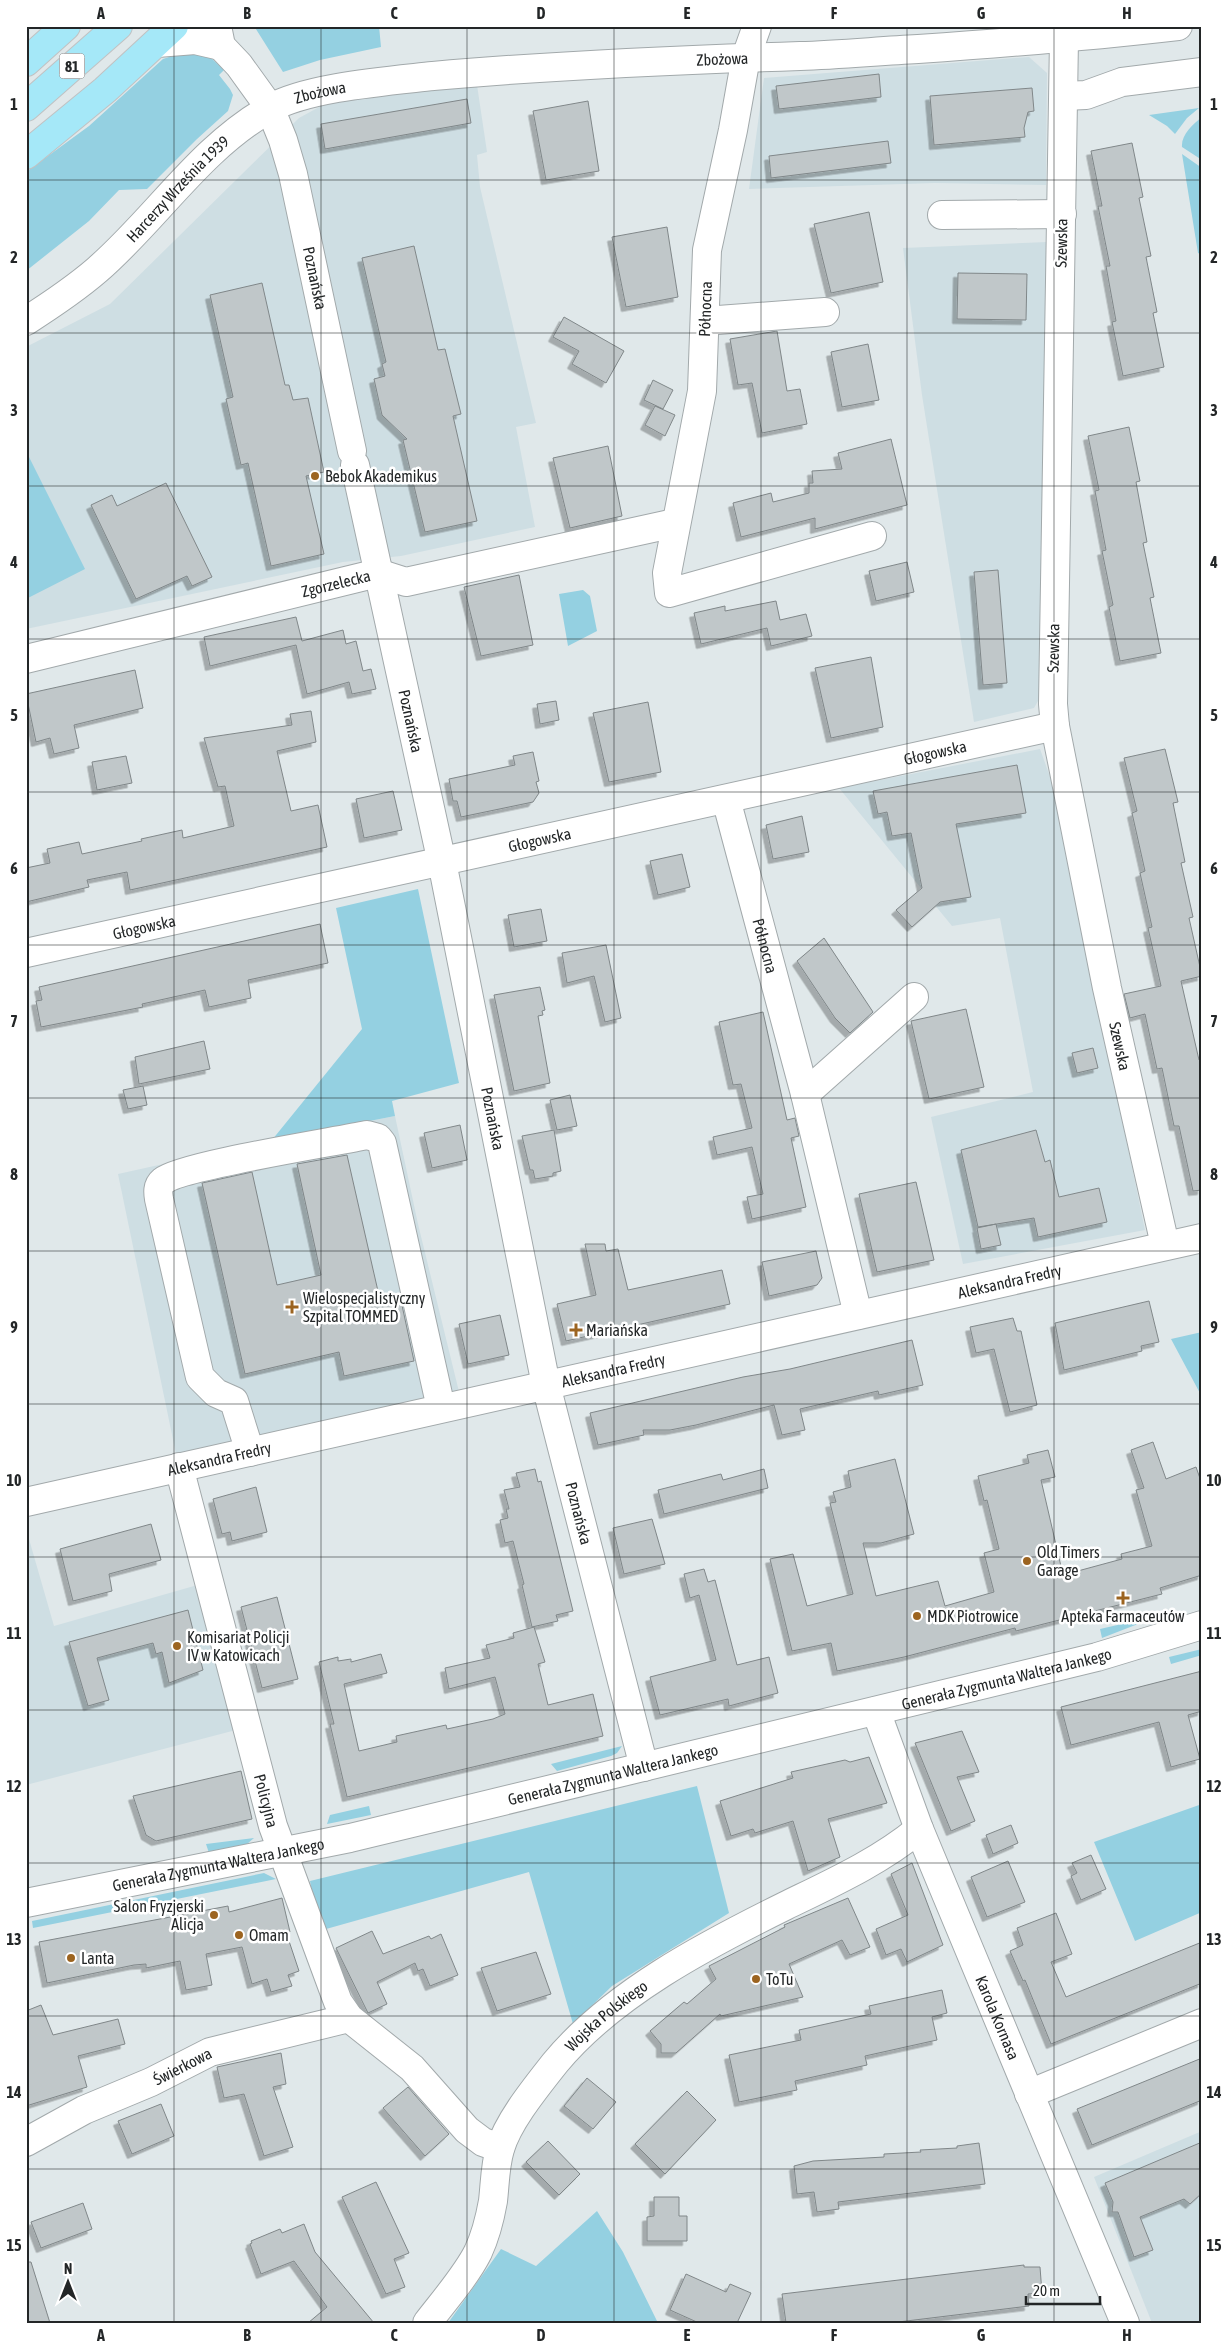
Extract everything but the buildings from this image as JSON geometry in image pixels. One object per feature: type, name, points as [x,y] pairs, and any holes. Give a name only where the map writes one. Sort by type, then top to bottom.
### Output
[{"type":"main road","name":"81","points":[[26,62],[66,26]]},
{"type":"main road","name":"81","points":[[26,106],[118,26]]},
{"type":"main road","points":[[26,155],[105,90],[165,35]]},
{"type":"street","name":"Północna","points":[[757,26],[746,57],[733,130],[707,250],[702,391],[675,523],[667,573],[669,593],[872,536]]},
{"type":"street","name":"Zbożowa","points":[[270,108],[298,97],[391,80],[518,68],[801,56],[1178,26]]},
{"type":"street","name":"Szewska","points":[[1074,34],[1064,96],[1052,679],[1055,726],[1107,988],[1165,1245]]},
{"type":"street","points":[[165,35],[195,40],[219,36],[270,108]]},
{"type":"street","points":[[1064,96],[1086,95],[1122,82],[1202,72]]},
{"type":"street","name":"Harcerzy Września 1939","points":[[26,321],[64,296],[98,269],[198,167],[230,138],[270,108]]},
{"type":"street","name":"Poznańska","points":[[270,108],[283,140],[293,174],[441,860],[546,1384],[644,1767]]},
{"type":"street","points":[[942,215],[1062,214]]},
{"type":"street","points":[[705,321],[825,312]]},
{"type":"street","name":"Zgorzelecka","points":[[26,659],[378,573],[406,582],[675,523]]},
{"type":"street","name":"Głogowska","points":[[26,953],[1055,726]]},
{"type":"street","name":"Północna","points":[[726,799],[806,1094],[858,1315]]},
{"type":"street","points":[[806,1094],[914,997]]},
{"type":"street","points":[[250,1452],[234,1402],[216,1393],[200,1378],[159,1199],[159,1186],[162,1182],[203,1167],[367,1135],[378,1138],[382,1143],[441,1408]]},
{"type":"street","name":"Aleksandra Fredry","points":[[26,1502],[1202,1238]]},
{"type":"street","name":"Policyjna","points":[[180,1467],[273,1826],[338,2002],[348,2018],[412,2068],[467,2130],[483,2142],[500,2148]]},
{"type":"street","name":"Generała Zygmunta Waltera Jankego","points":[[26,1903],[350,1838],[1097,1657],[1199,1624]]},
{"type":"street","name":"Karola Kornasa","points":[[876,1711],[919,1829],[1125,2323]]},
{"type":"street","name":"Wojska Polskiego","points":[[427,2323],[477,2254],[493,2203],[500,2148],[516,2116],[557,2062],[601,2018],[630,1996],[728,1936],[864,1866],[895,1848],[919,1829]]},
{"type":"street","name":"Świerkowa","points":[[26,2142],[84,2110],[151,2082],[210,2052],[348,2018]]},
{"type":"street","points":[[1029,2094],[1202,2023]]},
{"type":"shaded area","points":[[254,26],[379,26],[381,47],[320,60],[283,72]]},
{"type":"shaded area","points":[[187,51],[210,57],[224,70],[219,75],[233,95],[228,111],[147,189],[119,190],[89,221],[26,271],[26,172],[89,126],[163,59]]},
{"type":"shaded area","points":[[1029,57],[1047,73],[1046,185],[935,183],[749,189],[764,78]]},
{"type":"shaded area","points":[[477,85],[487,152],[477,155],[480,187],[536,423],[516,427],[535,527],[401,556],[343,562],[26,629],[26,347],[110,304],[299,118],[332,100]]},
{"type":"shaded area","points":[[1199,108],[1187,118],[1175,134],[1167,126],[1149,115]]},
{"type":"shaded area","points":[[1202,117],[1202,160],[1182,147],[1182,143],[1191,126]]},
{"type":"shaded area","points":[[1182,154],[1202,168],[1202,255],[1198,253]]},
{"type":"shaded area","points":[[1047,242],[1042,694],[1034,708],[974,722],[922,395],[903,248]]},
{"type":"shaded area","points":[[26,451],[85,569],[26,599]]},
{"type":"shaded area","points":[[583,590],[590,596],[597,631],[568,646],[559,594]]},
{"type":"shaded area","points":[[1040,749],[1053,785],[1145,1230],[963,1264],[931,1117],[1033,1092],[1000,918],[952,926],[839,788]]},
{"type":"shaded area","points":[[418,889],[459,1083],[392,1101],[395,1116],[272,1140],[362,1029],[336,908]]},
{"type":"shaded area","name":"Wielospecjalistyczny Szpital TOMMED","points":[[395,1116],[418,1224],[462,1404],[219,1459],[176,1454],[118,1174],[272,1140]]},
{"type":"shaded area","points":[[1202,1332],[1202,1397],[1171,1339]]},
{"type":"shaded area","points":[[29,1539],[54,1626],[201,1584],[236,1730],[26,1785],[26,1540]]},
{"type":"shaded area","points":[[1161,1615],[1102,1638],[1100,1629]]},
{"type":"shaded area","points":[[1202,1649],[1202,1655],[1171,1664],[1169,1657]]},
{"type":"shaded area","points":[[622,1746],[617,1753],[611,1756],[557,1771],[551,1764]]},
{"type":"shaded area","points":[[697,1786],[729,1913],[612,1986],[573,2024],[529,1872],[319,1931],[310,1881]]},
{"type":"shaded area","points":[[1202,1804],[1202,1912],[1135,1941],[1094,1842]]},
{"type":"shaded area","points":[[369,1806],[371,1815],[327,1824],[330,1815]]},
{"type":"shaded area","points":[[254,1838],[247,1844],[209,1853],[206,1844]]},
{"type":"shaded area","points":[[264,1873],[276,1879],[33,1928],[32,1921]]},
{"type":"shaded area","points":[[1202,2131],[1202,2323],[1152,2323],[1094,2177]]},
{"type":"shaded area","points":[[597,2211],[623,2252],[658,2323],[448,2323],[501,2249],[536,2266]]},
{"type":"place","name":"Bebok Akademikus","points":[[315,476]]},
{"type":"place","name":"Wielospecjalistyczny Szpital TOMMED","points":[[292,1307]]},
{"type":"place","name":"Mariańska","points":[[576,1330]]},
{"type":"place","name":"Old Timers Garage","points":[[1027,1561]]},
{"type":"place","name":"Apteka Farmaceutów","points":[[1123,1598]]},
{"type":"place","name":"MDK Piotrowice","points":[[917,1616]]},
{"type":"place","name":"Komisariat Policji IV w Katowicach","points":[[177,1646]]},
{"type":"place","name":"Salon Fryzjerski Alicja","points":[[214,1915]]},
{"type":"place","name":"Omam","points":[[239,1935]]},
{"type":"place","name":"Lanta","points":[[71,1958]]},
{"type":"place","name":"ToTu","points":[[756,1979]]}]
